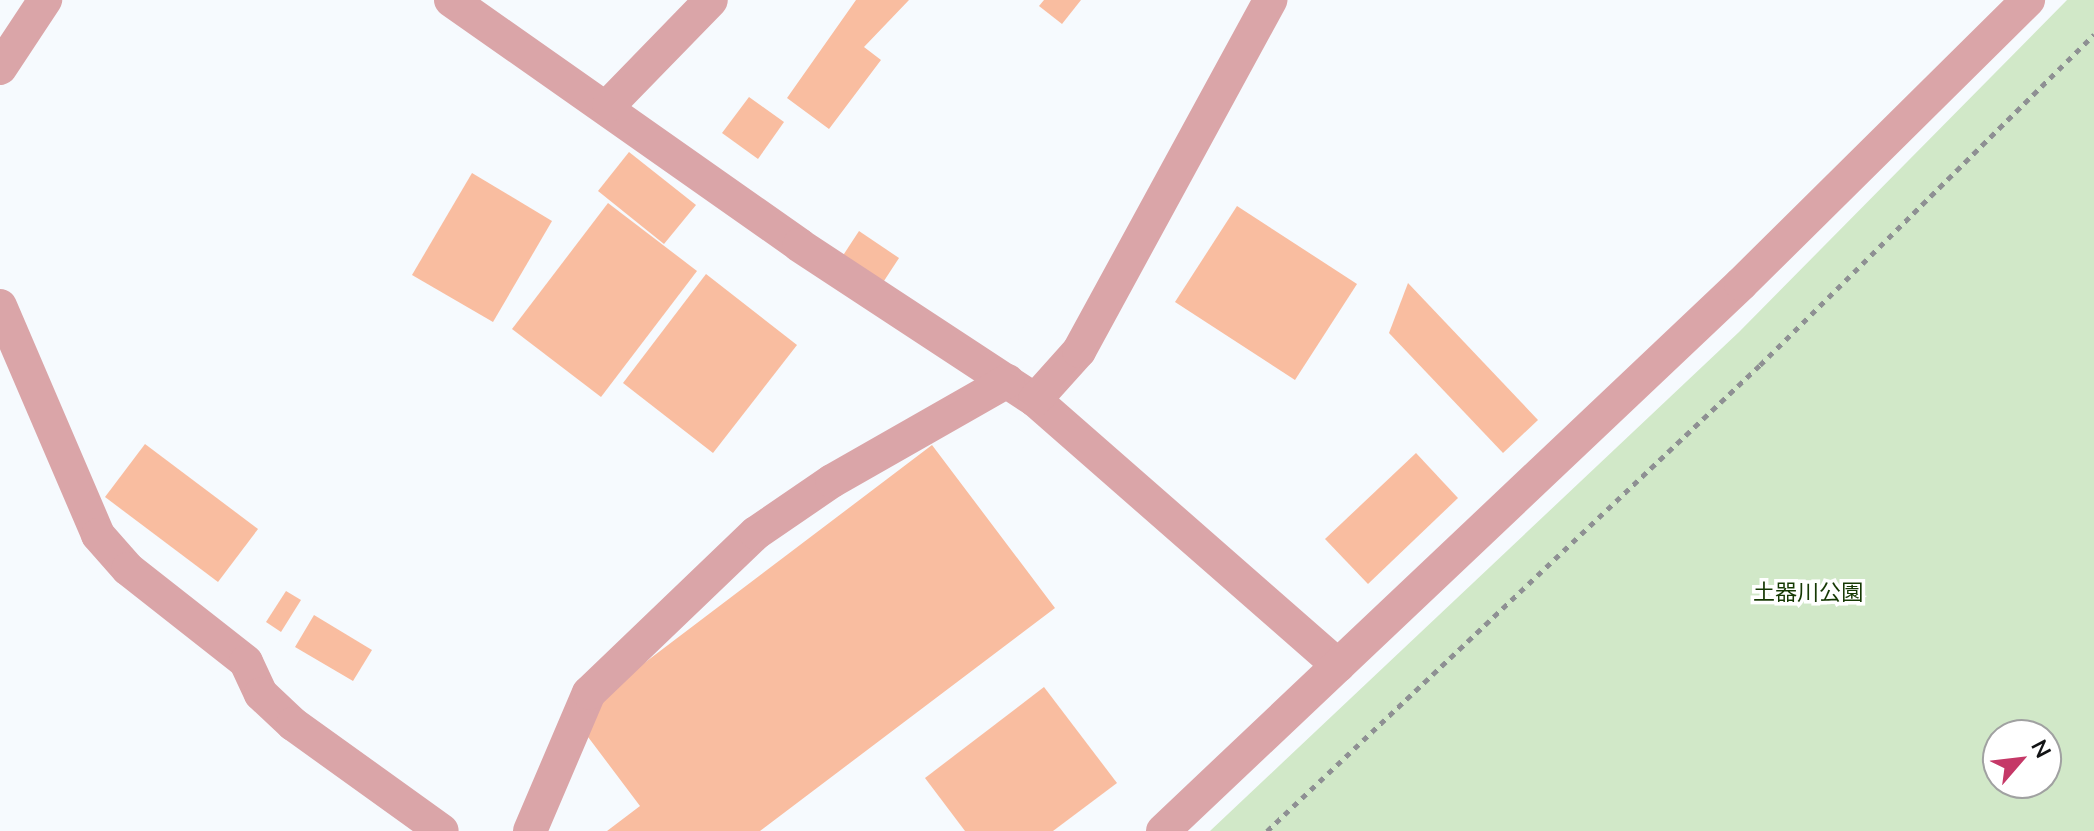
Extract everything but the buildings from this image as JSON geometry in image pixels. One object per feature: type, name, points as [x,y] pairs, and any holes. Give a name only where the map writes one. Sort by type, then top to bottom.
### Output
[{"type":"street","points":[[0,68],[45,0]]},
{"type":"street","points":[[451,0],[609,105],[799,245],[1021,391],[1338,665]]},
{"type":"street","points":[[609,105],[711,0]]},
{"type":"street","points":[[530,831],[589,693],[756,533],[832,481],[1021,391],[1079,351],[1270,0]]},
{"type":"street","points":[[1163,831],[1741,284],[2028,0]]},
{"type":"street","points":[[0,306],[98,535],[128,569],[246,662],[261,694],[293,724],[442,831]]},
{"type":"path","points":[[1267,831],[1760,365],[2094,34]]},
{"type":"green space","name":"土器川公園","points":[[2067,0],[2094,0],[2094,831],[1210,831],[1739,332]]}]
